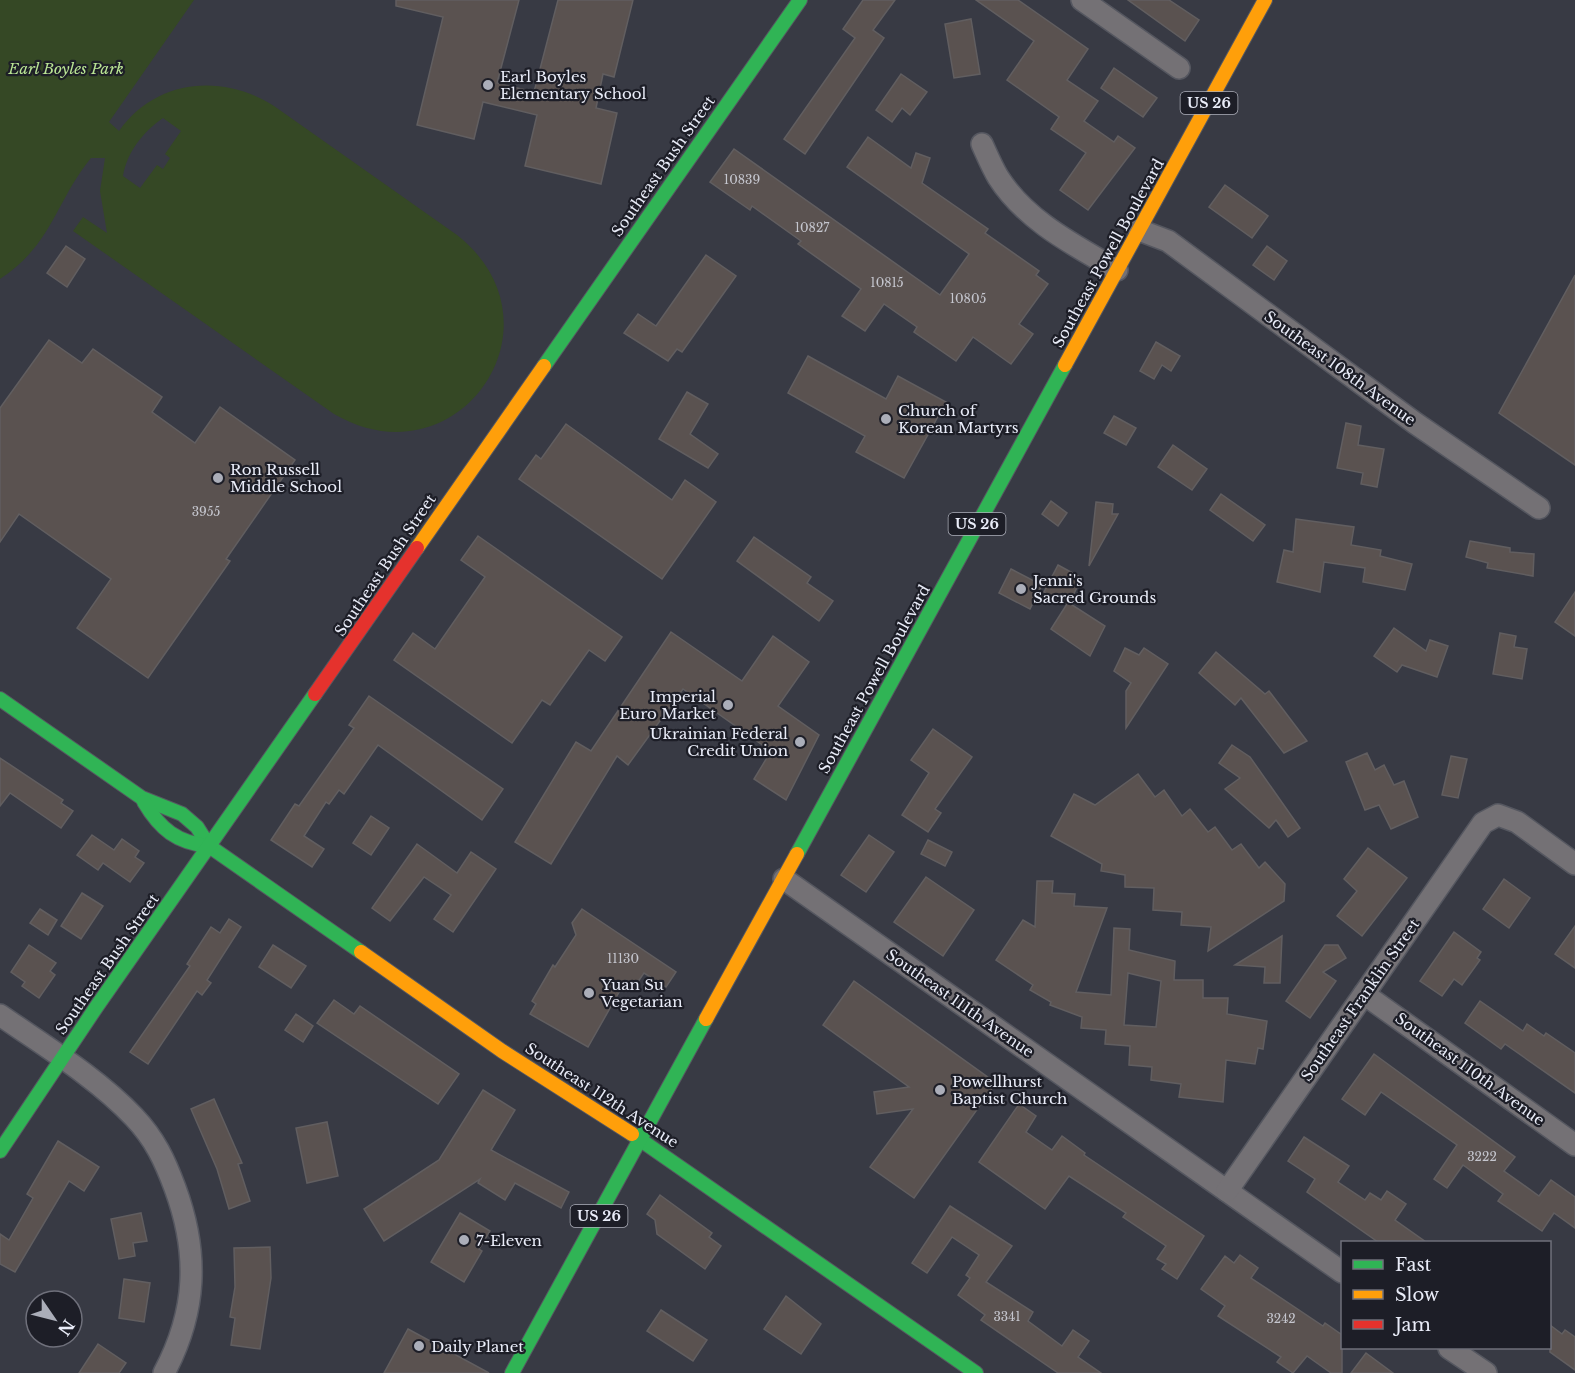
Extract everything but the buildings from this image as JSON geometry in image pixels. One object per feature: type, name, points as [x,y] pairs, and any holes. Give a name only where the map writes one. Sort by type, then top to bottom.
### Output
[{"type":"street","name":"Southeast Bush Street","points":[[0,1151],[61,1058],[800,0]]},
{"type":"street","points":[[1082,0],[1179,68]]},
{"type":"street","name":"Southeast Powell Boulevard","points":[[512,1373],[1265,0]]},
{"type":"street","points":[[982,144],[998,178],[1018,203],[1062,238],[1117,270]]},
{"type":"street","name":"Southeast 108th Avenue","points":[[1139,230],[1168,241],[1414,423],[1539,508]]},
{"type":"street","name":"Southeast 112th Avenue","points":[[0,699],[142,798],[168,805],[200,827],[209,846],[502,1051],[641,1139],[976,1373]]},
{"type":"street","name":"Southeast 112th Avenue","points":[[142,798],[155,821],[187,845],[209,846]]},
{"type":"street","name":"Southeast Franklin Street","points":[[1227,1191],[1483,823],[1498,815],[1517,822],[1575,864]]},
{"type":"street","name":"Southeast 111th Avenue","points":[[784,879],[1341,1271]]},
{"type":"street","name":"Southeast 110th Avenue","points":[[1364,994],[1575,1145]]},
{"type":"street","points":[[0,1015],[102,1086],[136,1118],[162,1152],[186,1219],[190,1241],[192,1287],[183,1331],[164,1373]]},
{"type":"street","points":[[1452,1349],[1486,1373]]},
{"type":"green space","name":"Earl Boyles Park","points":[[0,0],[194,0],[109,122],[119,131],[134,114],[152,101],[171,92],[191,87],[212,86],[233,89],[254,95],[274,106],[457,235],[489,271],[503,311],[500,350],[484,385],[457,412],[421,429],[380,431],[334,414],[73,231],[83,217],[107,233],[100,191],[105,158],[91,158],[32,252],[0,279]],"holes":[[[163,118],[181,131],[165,154],[170,158],[163,169],[157,165],[140,188],[123,176],[132,151],[143,136]]]},
{"type":"traffic: fast","points":[[544,366],[800,0]]},
{"type":"traffic: fast","points":[[797,854],[1065,365]]},
{"type":"traffic: fast","points":[[0,1151],[97,1006],[315,694]]},
{"type":"traffic: fast","points":[[0,699],[142,798],[182,814],[197,827],[209,846],[361,952]]},
{"type":"traffic: fast","points":[[144,802],[156,820],[170,833],[188,842],[209,846]]},
{"type":"traffic: fast","points":[[512,1373],[706,1019]]},
{"type":"traffic: fast","points":[[632,1134],[976,1373]]},
{"type":"traffic: slow","points":[[1065,365],[1265,0]]},
{"type":"traffic: slow","points":[[417,548],[544,366]]},
{"type":"traffic: slow","points":[[706,1019],[797,854]]},
{"type":"traffic: slow","points":[[361,952],[502,1051],[632,1134]]},
{"type":"traffic: jam","points":[[315,694],[417,548]]},
{"type":"place","name":"Earl Boyles Elementary School","points":[[488,85]]},
{"type":"place","name":"Church of Korean Martyrs","points":[[886,419]]},
{"type":"place","name":"Ron Russell Middle School","points":[[218,478]]},
{"type":"place","name":"Jenni's Sacred Grounds","points":[[1021,589]]},
{"type":"place","name":"Imperial Euro Market","points":[[728,705]]},
{"type":"place","name":"Ukrainian Federal Credit Union","points":[[800,742]]},
{"type":"place","name":"Yuan Su Vegetarian","points":[[589,993]]},
{"type":"place","name":"Powellhurst Baptist Church","points":[[940,1090]]},
{"type":"place","name":"7-Eleven","points":[[464,1240]]},
{"type":"place","name":"Daily Planet","points":[[419,1346]]}]
